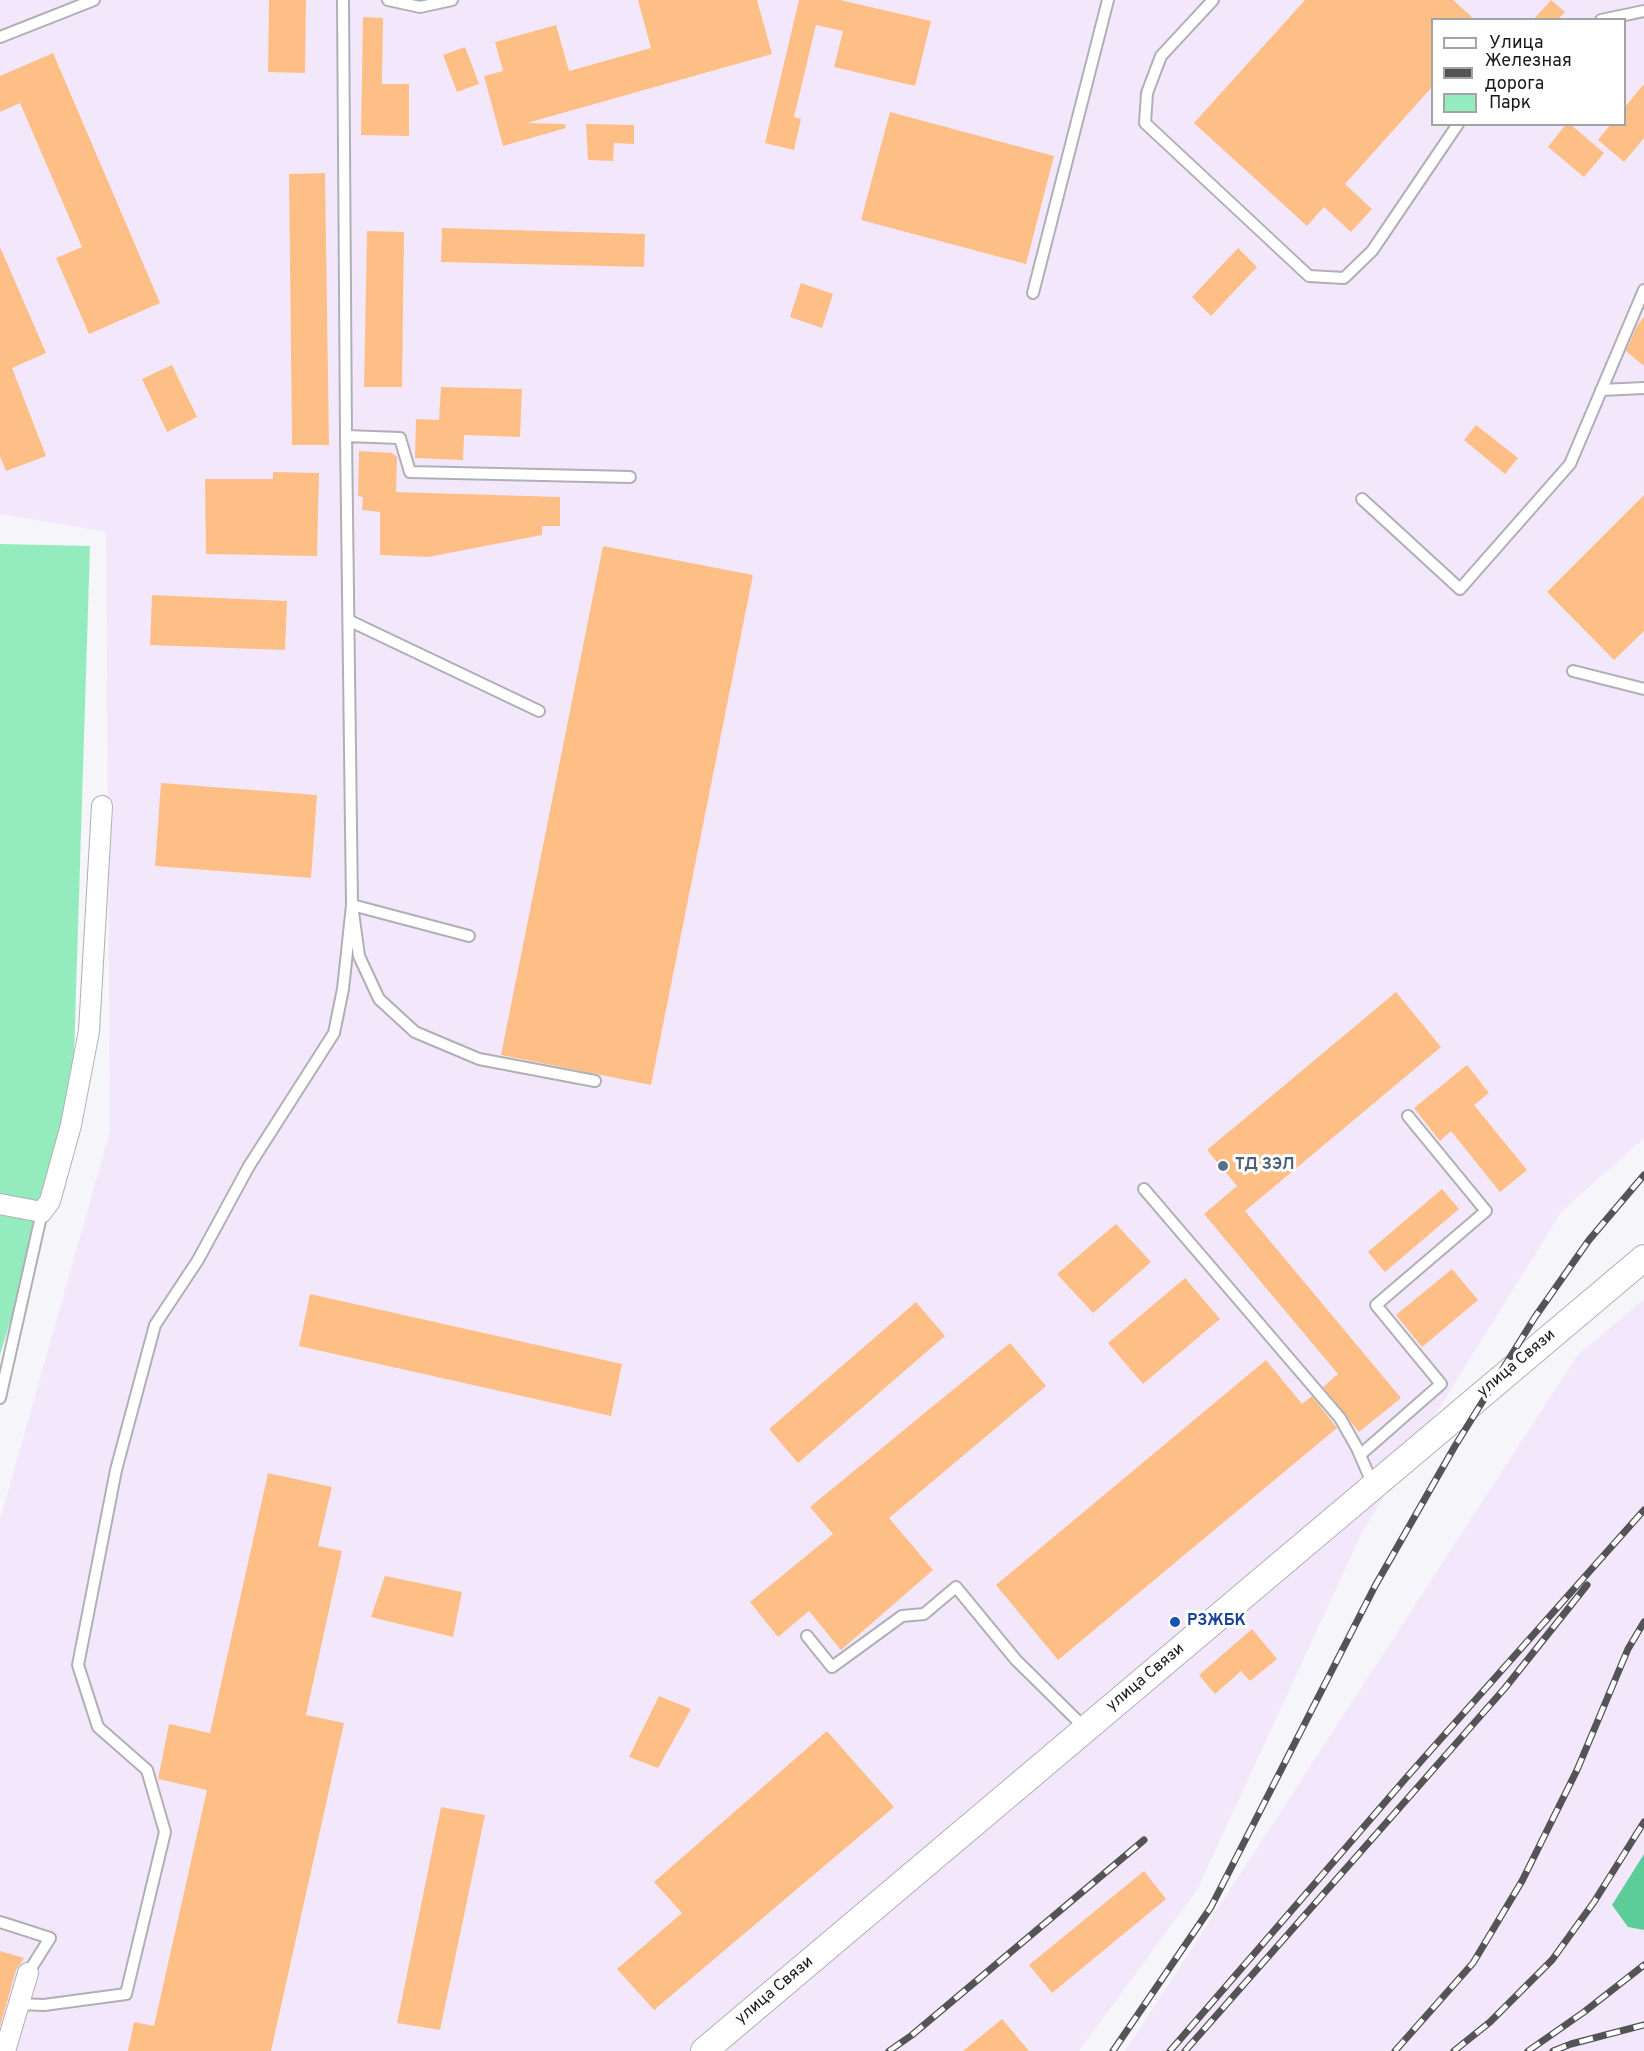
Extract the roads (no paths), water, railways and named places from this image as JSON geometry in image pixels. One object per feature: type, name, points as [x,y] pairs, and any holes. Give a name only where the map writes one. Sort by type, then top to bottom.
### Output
[{"type":"street","points":[[0,1204],[42,1212],[50,1201],[70,1125],[89,1031],[102,806]]},
{"type":"street","name":"улица Связи","points":[[704,2051],[1644,1258]]},
{"type":"street","points":[[5,2051],[28,1973]]},
{"type":"lane","points":[[0,38],[94,0]]},
{"type":"lane","points":[[18,2004],[44,2005],[126,1994],[165,1832],[147,1770],[98,1727],[78,1665],[116,1470],[154,1325],[198,1260],[249,1166],[334,1033],[343,989],[352,905],[346,436],[344,0]]},
{"type":"lane","points":[[388,0],[420,7],[452,0]]},
{"type":"lane","points":[[1033,293],[1108,0]]},
{"type":"lane","points":[[1213,0],[1161,56],[1147,93],[1146,123],[1309,276],[1344,278],[1372,251],[1457,126]]},
{"type":"lane","points":[[1611,18],[1644,11]]},
{"type":"lane","points":[[1362,499],[1460,588],[1570,465],[1644,290]]},
{"type":"lane","points":[[1601,390],[1644,388]]},
{"type":"lane","points":[[346,436],[400,438],[410,472],[630,477]]},
{"type":"lane","points":[[350,621],[539,711]]},
{"type":"lane","points":[[1573,671],[1644,689]]},
{"type":"lane","points":[[352,905],[469,936]]},
{"type":"lane","points":[[352,905],[359,956],[379,999],[415,1032],[479,1059],[595,1081]]},
{"type":"lane","points":[[1360,1455],[1441,1384],[1376,1305],[1486,1211],[1408,1116]]},
{"type":"lane","points":[[1144,1189],[1340,1418],[1360,1455],[1373,1486]]},
{"type":"lane","points":[[0,1398],[42,1212]]},
{"type":"lane","points":[[807,1636],[832,1667],[902,1616],[924,1614],[956,1587],[1016,1660],[1086,1729]]},
{"type":"lane","points":[[0,1922],[50,1938],[28,1973]]},
{"type":"railway","points":[[1113,2051],[1211,1907],[1375,1586],[1455,1446],[1535,1317],[1589,1240],[1644,1175]]},
{"type":"railway","points":[[1170,2051],[1406,1778],[1644,1510]]},
{"type":"railway","points":[[1185,2051],[1505,1688],[1587,1585]]},
{"type":"railway","points":[[1395,2051],[1473,1963],[1522,1881],[1577,1770],[1628,1649],[1644,1622]]},
{"type":"railway","points":[[1454,2051],[1490,2022],[1552,1960],[1594,1902],[1644,1822]]},
{"type":"railway","points":[[889,2051],[912,2035],[1144,1840]]},
{"type":"railway","points":[[1528,2051],[1584,2012],[1644,1965]]},
{"type":"railway","points":[[1553,2051],[1644,2025]]},
{"type":"place","name":"ТД ЗЭЛ","points":[[1223,1166]]},
{"type":"place","name":"РЗЖБК","points":[[1175,1622]]}]
